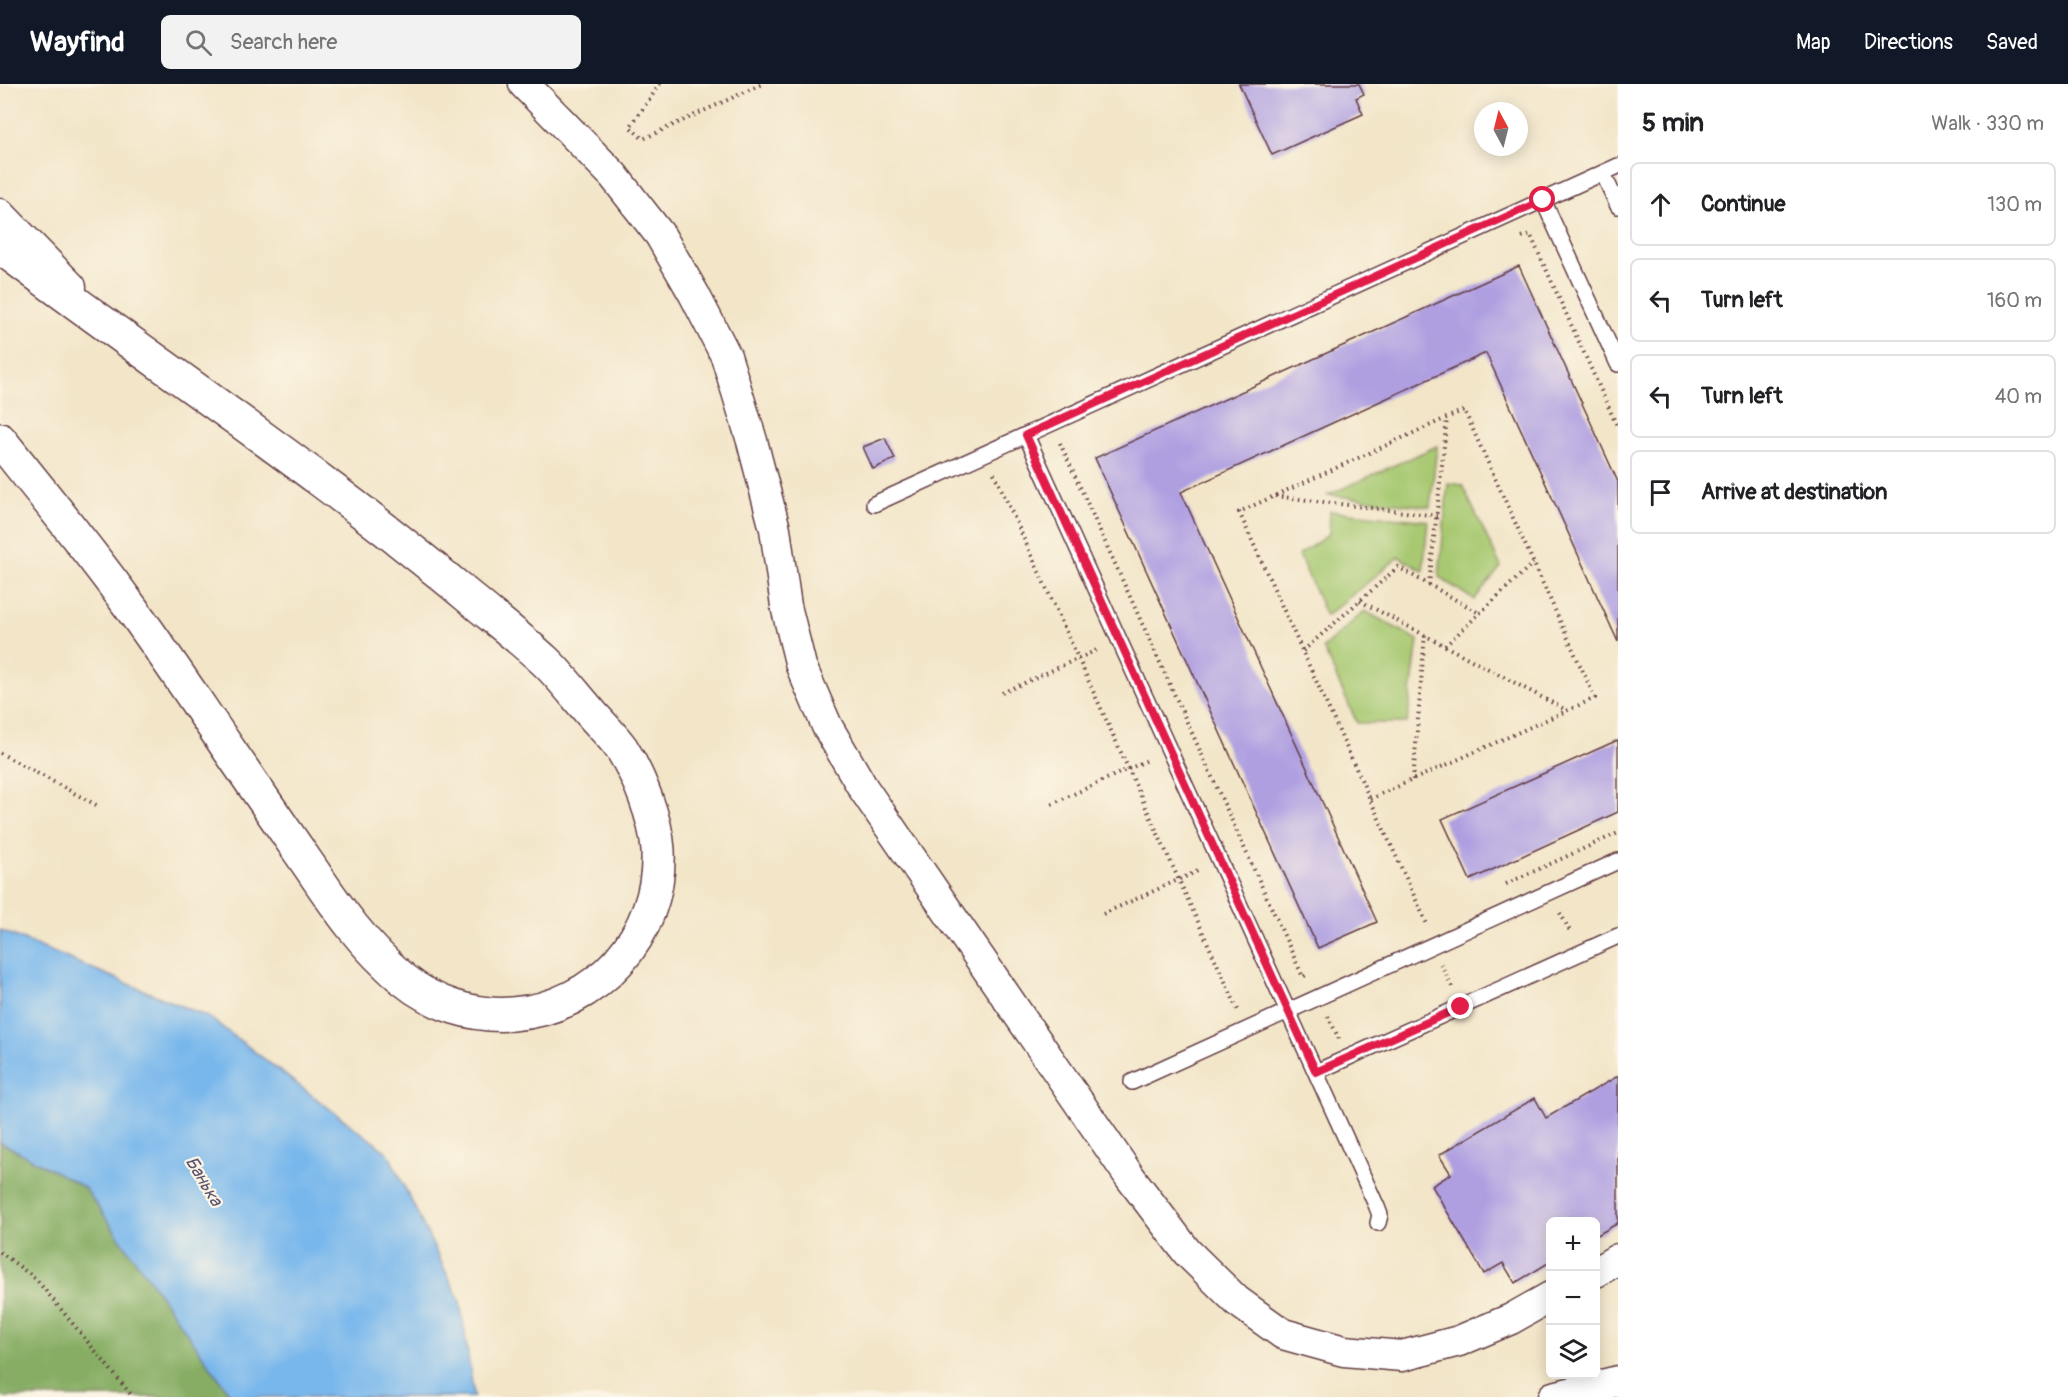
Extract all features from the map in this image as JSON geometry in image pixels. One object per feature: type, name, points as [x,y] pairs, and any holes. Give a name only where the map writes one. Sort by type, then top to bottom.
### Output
[{"type":"street","points":[[524,84],[613,175],[660,235],[726,356],[752,441],[775,529],[786,606],[801,666],[827,726],[870,798],[1130,1177],[1187,1252],[1238,1301],[1282,1334],[1344,1351],[1402,1356],[1459,1341],[1511,1319],[1546,1300]]},
{"type":"street","points":[[0,214],[111,328]]},
{"type":"street","points":[[0,247],[416,552],[548,663],[621,748],[653,820],[658,846],[658,871],[654,896],[646,921],[618,964],[599,982],[578,996],[529,1013],[503,1015],[478,1013],[453,1007],[429,997],[408,983],[357,934],[126,600],[0,440]]},
{"type":"street","points":[[1598,1271],[1618,1259]]},
{"type":"street","points":[[1553,1397],[1618,1381]]},
{"type":"lane","points":[[873,504],[1618,166]]},
{"type":"lane","points":[[1603,173],[1618,206]]},
{"type":"lane","points":[[1543,200],[1618,364]]},
{"type":"lane","points":[[1026,435],[1377,1207],[1380,1215],[1378,1223]]},
{"type":"lane","points":[[1132,1082],[1618,861]]},
{"type":"lane","points":[[1316,1072],[1618,936]]},
{"type":"path","points":[[660,84],[630,127],[643,139],[762,84]]},
{"type":"path","points":[[1519,239],[1530,234],[1618,428]]},
{"type":"path","points":[[1370,799],[1595,698],[1464,410],[1239,512],[1436,944],[1435,953],[1461,1007]]},
{"type":"path","points":[[1430,585],[1447,418]]},
{"type":"path","points":[[1070,437],[1059,442],[1303,977],[1308,974]]},
{"type":"path","points":[[985,454],[1247,1029]]},
{"type":"path","points":[[1274,496],[1437,516]]},
{"type":"path","points":[[1445,646],[1533,563]]},
{"type":"path","points":[[1303,651],[1398,567],[1479,613]]},
{"type":"path","points":[[1360,601],[1567,710]]},
{"type":"path","points":[[1413,780],[1425,634]]},
{"type":"path","points":[[1002,693],[1119,640]]},
{"type":"path","points":[[1052,804],[1170,750]]},
{"type":"path","points":[[0,753],[98,806]]},
{"type":"path","points":[[1498,888],[1618,832]]},
{"type":"path","points":[[1103,914],[1220,861]]},
{"type":"path","points":[[1425,921],[1436,916]]},
{"type":"path","points":[[0,1252],[36,1279],[133,1397]]},
{"type":"green space","points":[[1437,446],[1430,507],[1328,495]]},
{"type":"green space","points":[[1448,483],[1462,485],[1501,567],[1474,600],[1439,577]]},
{"type":"green space","points":[[1330,511],[1428,521],[1423,571],[1399,557],[1326,616],[1299,555],[1329,534]]},
{"type":"green space","points":[[1365,611],[1418,640],[1407,723],[1357,723],[1323,648]]},
{"type":"green space","points":[[0,1142],[84,1187],[232,1397],[0,1397]]},
{"type":"water","name":"Банька","points":[[0,930],[210,1018],[388,1153],[460,1301],[474,1397],[232,1397],[84,1187],[0,1142]]},
{"type":"building","points":[[1239,84],[1359,84],[1364,94],[1356,98],[1363,114],[1272,155]]},
{"type":"building","points":[[1519,266],[1618,482],[1618,642],[1486,353],[1181,492],[1377,922],[1318,948],[1095,458]]},
{"type":"building","points":[[885,438],[895,459],[873,469],[863,447]]},
{"type":"building","points":[[1618,740],[1618,812],[1470,880],[1442,819]]},
{"type":"building","points":[[1618,1076],[1618,1223],[1600,1234],[1600,1217],[1546,1217],[1546,1264],[1515,1283],[1503,1263],[1484,1274],[1432,1186],[1451,1174],[1439,1155],[1535,1098],[1546,1118]]},
{"type":"route","points":[[1461,1007],[1316,1072],[1026,435],[1543,200]]}]
